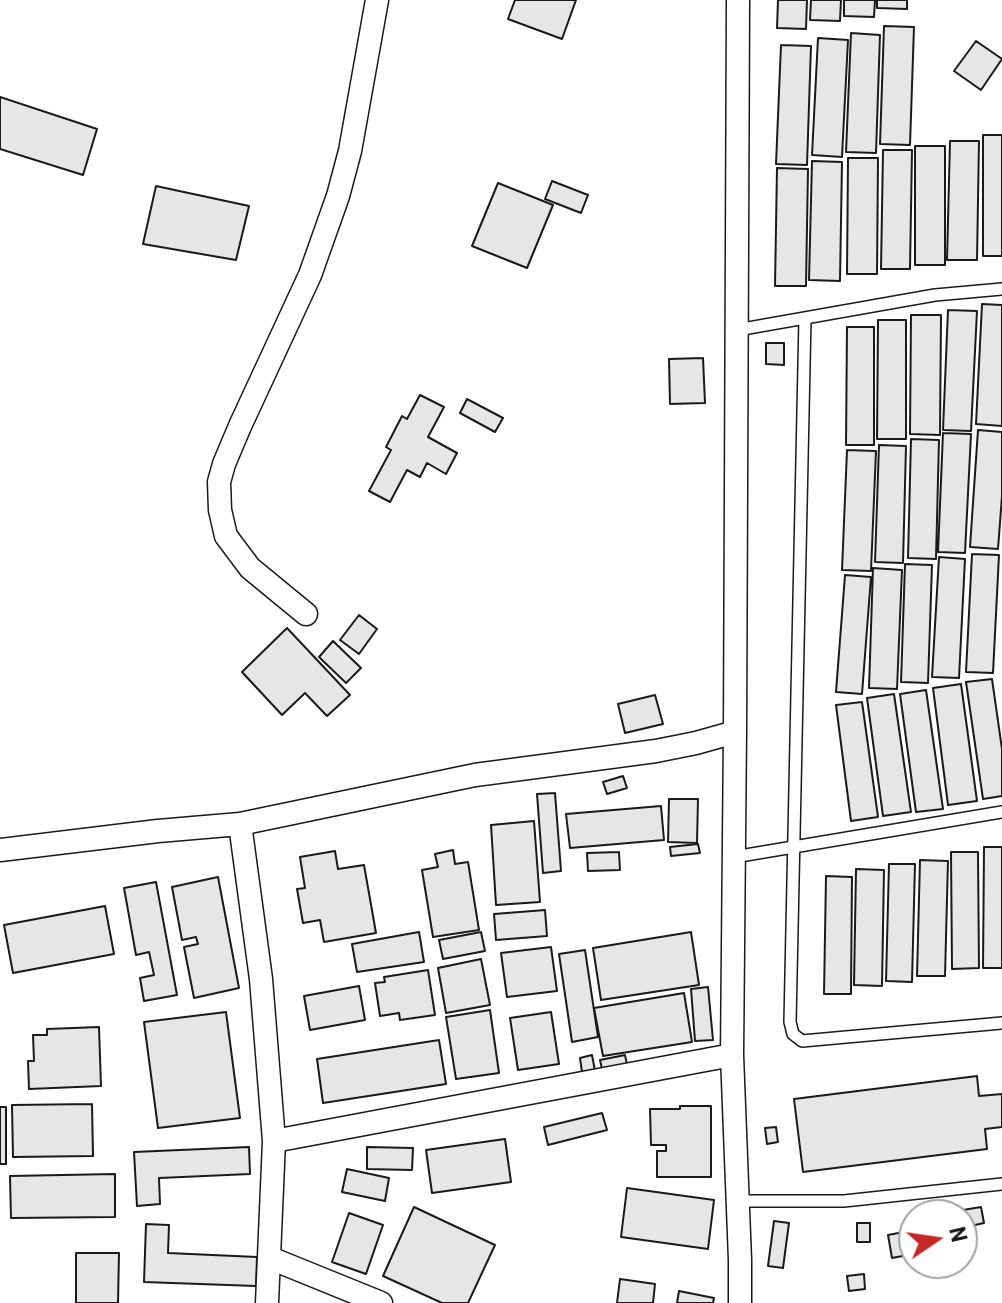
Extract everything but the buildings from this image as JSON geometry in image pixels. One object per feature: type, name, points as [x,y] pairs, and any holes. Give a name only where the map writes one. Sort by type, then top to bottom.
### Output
[{"type":"street","points":[[306,614],[250,568],[226,536],[220,510],[219,482],[240,426],[310,275],[338,196],[350,151],[377,0]]},
{"type":"street","points":[[738,0],[732,1055],[740,1303]]},
{"type":"street","points":[[0,850],[240,824],[475,775],[656,751],[735,732]]},
{"type":"street","points":[[240,824],[261,979],[274,1141],[267,1303]]},
{"type":"street","points":[[274,1141],[732,1055]]},
{"type":"street","points":[[270,1258],[381,1303]]},
{"type":"lane","points":[[737,330],[935,295],[1002,289]]},
{"type":"lane","points":[[805,318],[790,1022],[793,1034],[802,1041],[1002,1023]]},
{"type":"lane","points":[[734,857],[1002,812]]},
{"type":"lane","points":[[738,1201],[844,1201],[1002,1184]]}]
